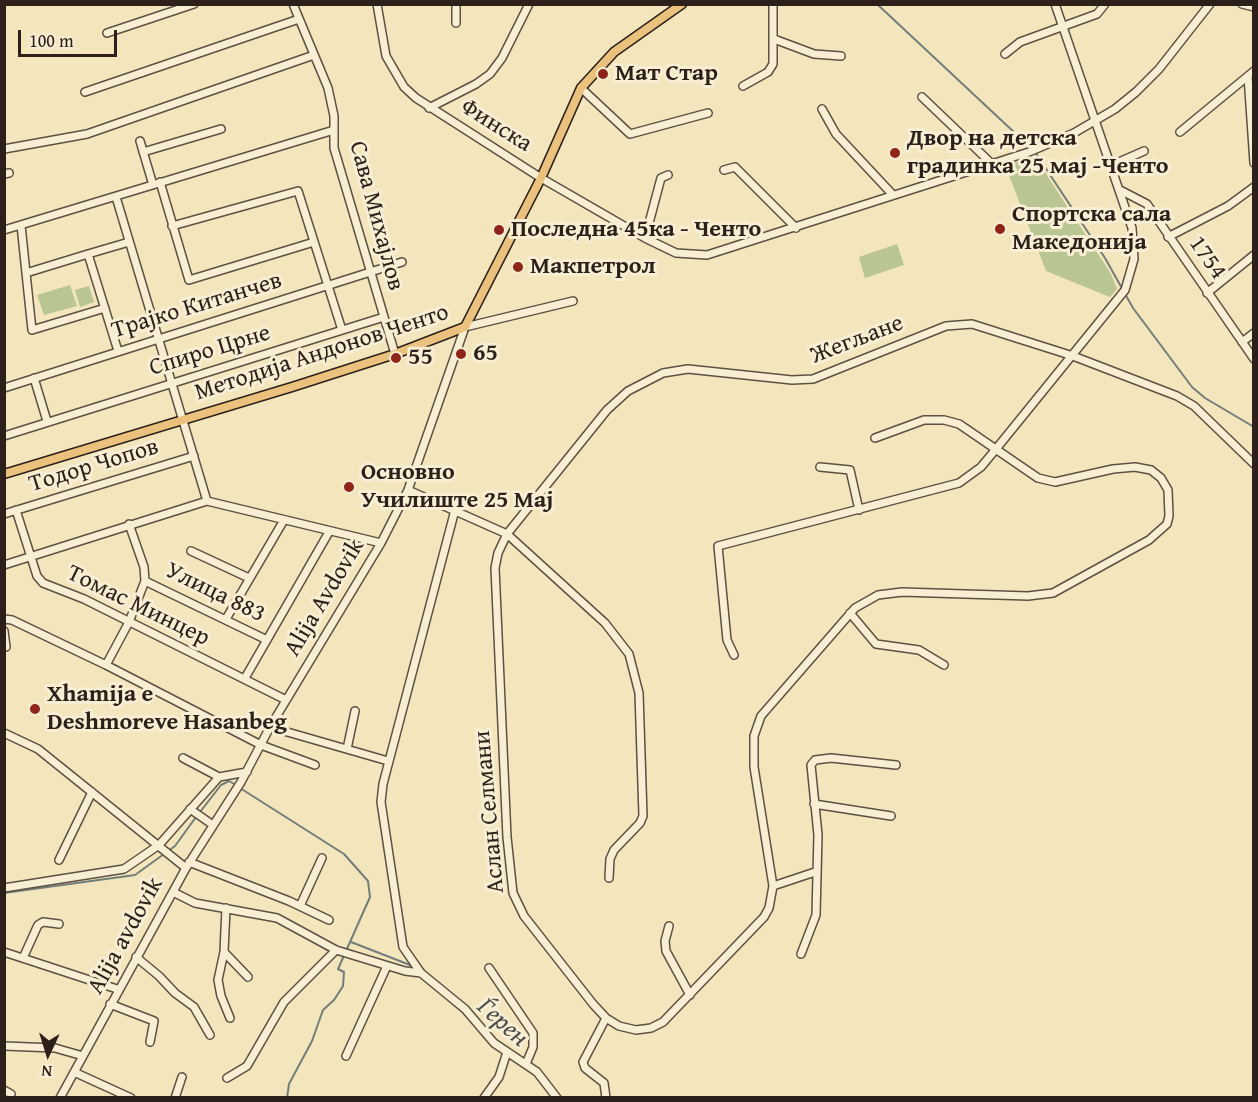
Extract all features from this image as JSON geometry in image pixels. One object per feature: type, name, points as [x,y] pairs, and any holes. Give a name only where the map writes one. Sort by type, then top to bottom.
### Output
[{"type":"main road","name":"Методија Андонов Ченто","points":[[4,474],[395,354],[465,327],[541,178],[581,88],[614,52],[682,4]]},
{"type":"street","points":[[107,33],[194,4]]},
{"type":"street","points":[[293,4],[328,88],[334,130]]},
{"type":"street","name":"Финска","points":[[377,4],[382,43],[393,72],[404,87],[429,108],[541,178],[645,238],[676,253],[707,255],[796,228],[1052,143],[1095,121],[1136,92],[1159,69],[1210,4]]},
{"type":"street","points":[[456,4],[456,23]]},
{"type":"street","name":"Финска","points":[[429,108],[476,84],[490,74],[502,58],[529,4]]},
{"type":"street","points":[[743,86],[771,69],[774,39],[773,4]]},
{"type":"street","points":[[734,655],[727,640],[718,546],[959,483],[981,467],[1119,302],[1133,270],[1136,245],[1112,165],[1055,4]]},
{"type":"street","points":[[1005,54],[1020,42],[1097,14],[1105,4]]},
{"type":"street","points":[[1242,4],[1254,8]]},
{"type":"street","points":[[85,92],[299,19]]},
{"type":"street","points":[[774,39],[814,54],[842,56]]},
{"type":"street","points":[[4,149],[87,134],[314,55]]},
{"type":"street","points":[[1180,132],[1251,73]]},
{"type":"street","points":[[1251,73],[1254,163]]},
{"type":"street","points":[[581,88],[630,134],[708,113]]},
{"type":"street","points":[[922,97],[992,164]]},
{"type":"street","points":[[822,109],[836,134],[893,195]]},
{"type":"street","points":[[143,152],[221,129]]},
{"type":"street","name":"Сава Михајлов","points":[[4,230],[334,130],[334,148],[395,354]]},
{"type":"street","points":[[140,141],[172,226],[189,280],[314,242]]},
{"type":"street","points":[[1112,165],[1144,151]]},
{"type":"street","points":[[724,170],[735,167],[796,228]]},
{"type":"street","points":[[645,238],[661,178],[668,175]]},
{"type":"street","points":[[1168,237],[1228,206],[1254,187]]},
{"type":"street","points":[[172,226],[295,190],[300,193],[342,330]]},
{"type":"street","name":"1754","points":[[1120,190],[1147,204],[1254,359]]},
{"type":"street","points":[[116,196],[207,501]]},
{"type":"street","points":[[21,225],[32,330],[105,308]]},
{"type":"street","points":[[26,273],[129,242]]},
{"type":"street","points":[[88,254],[118,351]]},
{"type":"street","points":[[1207,293],[1254,255]]},
{"type":"street","name":"Трајко Китанчев","points":[[4,388],[402,262]]},
{"type":"street","points":[[465,327],[573,300]]},
{"type":"street","name":"Спиро Црне","points":[[4,436],[384,317]]},
{"type":"street","name":"Жегљане","points":[[507,534],[607,410],[628,391],[663,373],[688,369],[792,380],[813,379],[956,324],[981,325],[1160,388],[1194,406],[1254,464]]},
{"type":"street","name":"Alija Avdovik","points":[[230,796],[247,772],[270,727],[381,543],[408,490],[465,327]]},
{"type":"street","points":[[1242,342],[1254,333]]},
{"type":"street","points":[[34,378],[47,421]]},
{"type":"street","points":[[606,1098],[604,1083],[585,1068],[583,1062],[606,1018],[627,1028],[651,1028],[663,1022],[769,908],[773,886],[754,767],[754,736],[761,716],[850,613],[867,600],[902,592],[1028,597],[1053,593],[1149,540],[1167,524],[1170,502],[1168,490],[1161,478],[1151,470],[1135,467],[1113,469],[1054,482],[1038,478],[958,424],[944,420],[924,420],[875,438]]},
{"type":"street","name":"Тодор Чопов","points":[[4,514],[194,456]]},
{"type":"street","points":[[820,467],[850,471],[859,510]]},
{"type":"street","points":[[408,490],[507,534],[605,623],[628,654],[636,674],[643,816],[614,850],[610,859],[609,878]]},
{"type":"street","points":[[4,565],[207,501],[381,543]]},
{"type":"street","name":"Томас Минцер","points":[[16,510],[37,576],[43,583],[129,622],[286,700]]},
{"type":"street","points":[[455,510],[388,761],[381,802],[401,936],[407,956],[422,973],[465,1009],[494,1043],[537,1072],[557,1098]]},
{"type":"street","points":[[226,619],[284,520]]},
{"type":"street","points":[[106,665],[129,622],[145,581],[144,567],[129,524]]},
{"type":"street","points":[[244,678],[329,531]]},
{"type":"street","name":"Аслан Селмани","points":[[507,534],[498,553],[495,568],[507,837],[513,893],[524,916],[606,1018]]},
{"type":"street","points":[[191,551],[249,578]]},
{"type":"street","name":"Улица 883","points":[[145,581],[267,640]]},
{"type":"street","points":[[850,613],[876,644],[919,650],[944,665]]},
{"type":"street","points":[[4,619],[12,620],[106,665],[261,745],[315,765]]},
{"type":"street","points":[[4,631],[6,647]]},
{"type":"street","points":[[347,749],[355,711]]},
{"type":"street","points":[[270,727],[388,761]]},
{"type":"street","points":[[4,733],[38,749],[174,858],[300,906],[329,920]]},
{"type":"street","points":[[183,758],[219,777],[247,772]]},
{"type":"street","points":[[801,954],[816,915],[815,872],[818,835],[810,768],[815,760],[846,758],[896,765]]},
{"type":"street","points":[[4,888],[112,873],[137,862],[161,848],[219,777]]},
{"type":"street","points":[[59,860],[92,792]]},
{"type":"street","name":"Alija avdovik","points":[[60,1098],[117,989],[230,796]]},
{"type":"street","points":[[814,804],[891,816]]},
{"type":"street","points":[[191,810],[213,825]]},
{"type":"street","points":[[300,906],[322,858]]},
{"type":"street","points":[[773,886],[815,872]]},
{"type":"street","points":[[173,892],[189,902],[277,918],[339,951],[387,966],[422,973]]},
{"type":"street","points":[[226,908],[224,952],[218,980],[221,996],[230,1017]]},
{"type":"street","points":[[24,958],[38,925],[43,922],[59,924]]},
{"type":"street","points":[[669,926],[665,941],[666,951],[690,995]]},
{"type":"street","points":[[227,1078],[246,1066],[284,1002],[339,951]]},
{"type":"street","points":[[224,952],[248,977]]},
{"type":"street","points":[[5,953],[117,989]]},
{"type":"street","points":[[136,957],[175,993],[194,1007],[210,1035]]},
{"type":"street","points":[[346,1056],[387,966]]},
{"type":"street","points":[[489,968],[533,1033],[533,1047],[526,1064]]},
{"type":"street","points":[[110,1004],[154,1021],[150,1042]]},
{"type":"street","points":[[4,1046],[56,1048],[82,1056]]},
{"type":"street","points":[[484,1098],[499,1077],[507,1052]]},
{"type":"street","points":[[74,1072],[131,1098]]},
{"type":"street","points":[[175,1098],[182,1077]]},
{"type":"green space","points":[[1035,157],[1111,274],[1117,289],[1110,297],[1046,271],[1005,165]]},
{"type":"green space","points":[[897,244],[904,265],[865,278],[859,257]]},
{"type":"green space","points":[[70,285],[77,306],[44,315],[37,295]]},
{"type":"green space","points":[[89,286],[94,302],[80,307],[75,290]]},
{"type":"waterway","points":[[877,4],[1031,148]]},
{"type":"waterway","points":[[1035,152],[1105,258],[1133,308],[1192,387],[1205,398],[1254,427]]},
{"type":"waterway","points":[[200,812],[221,785],[229,781],[236,785]]},
{"type":"waterway","points":[[240,788],[344,854],[368,881],[370,897],[338,969],[344,972],[343,986],[334,1000],[323,1010],[312,1041],[289,1084],[287,1098]]},
{"type":"waterway","points":[[4,893],[135,875],[175,846],[196,817]]},
{"type":"waterway","points":[[351,942],[410,965]]},
{"type":"waterway","name":"Ѓерен","points":[[453,1004],[465,1014]]},
{"type":"waterway","name":"Ѓерен","points":[[532,1072],[540,1081]]},
{"type":"place","name":"Мат Стар","points":[[603,74]]},
{"type":"place","name":"Двор на детска градинка 25 мај -Ченто","points":[[895,153]]},
{"type":"place","name":"Спортска сала Македонија","points":[[1000,229]]},
{"type":"place","name":"Последна 45ка - Ченто","points":[[499,230]]},
{"type":"place","name":"Макпетрол","points":[[518,267]]},
{"type":"place","name":"65","points":[[461,354]]},
{"type":"place","name":"55","points":[[396,358]]},
{"type":"place","name":"Основно Училиште 25 Мај","points":[[349,487]]},
{"type":"place","name":"Xhamija e Deshmoreve Hasanbeg","points":[[35,709]]}]
